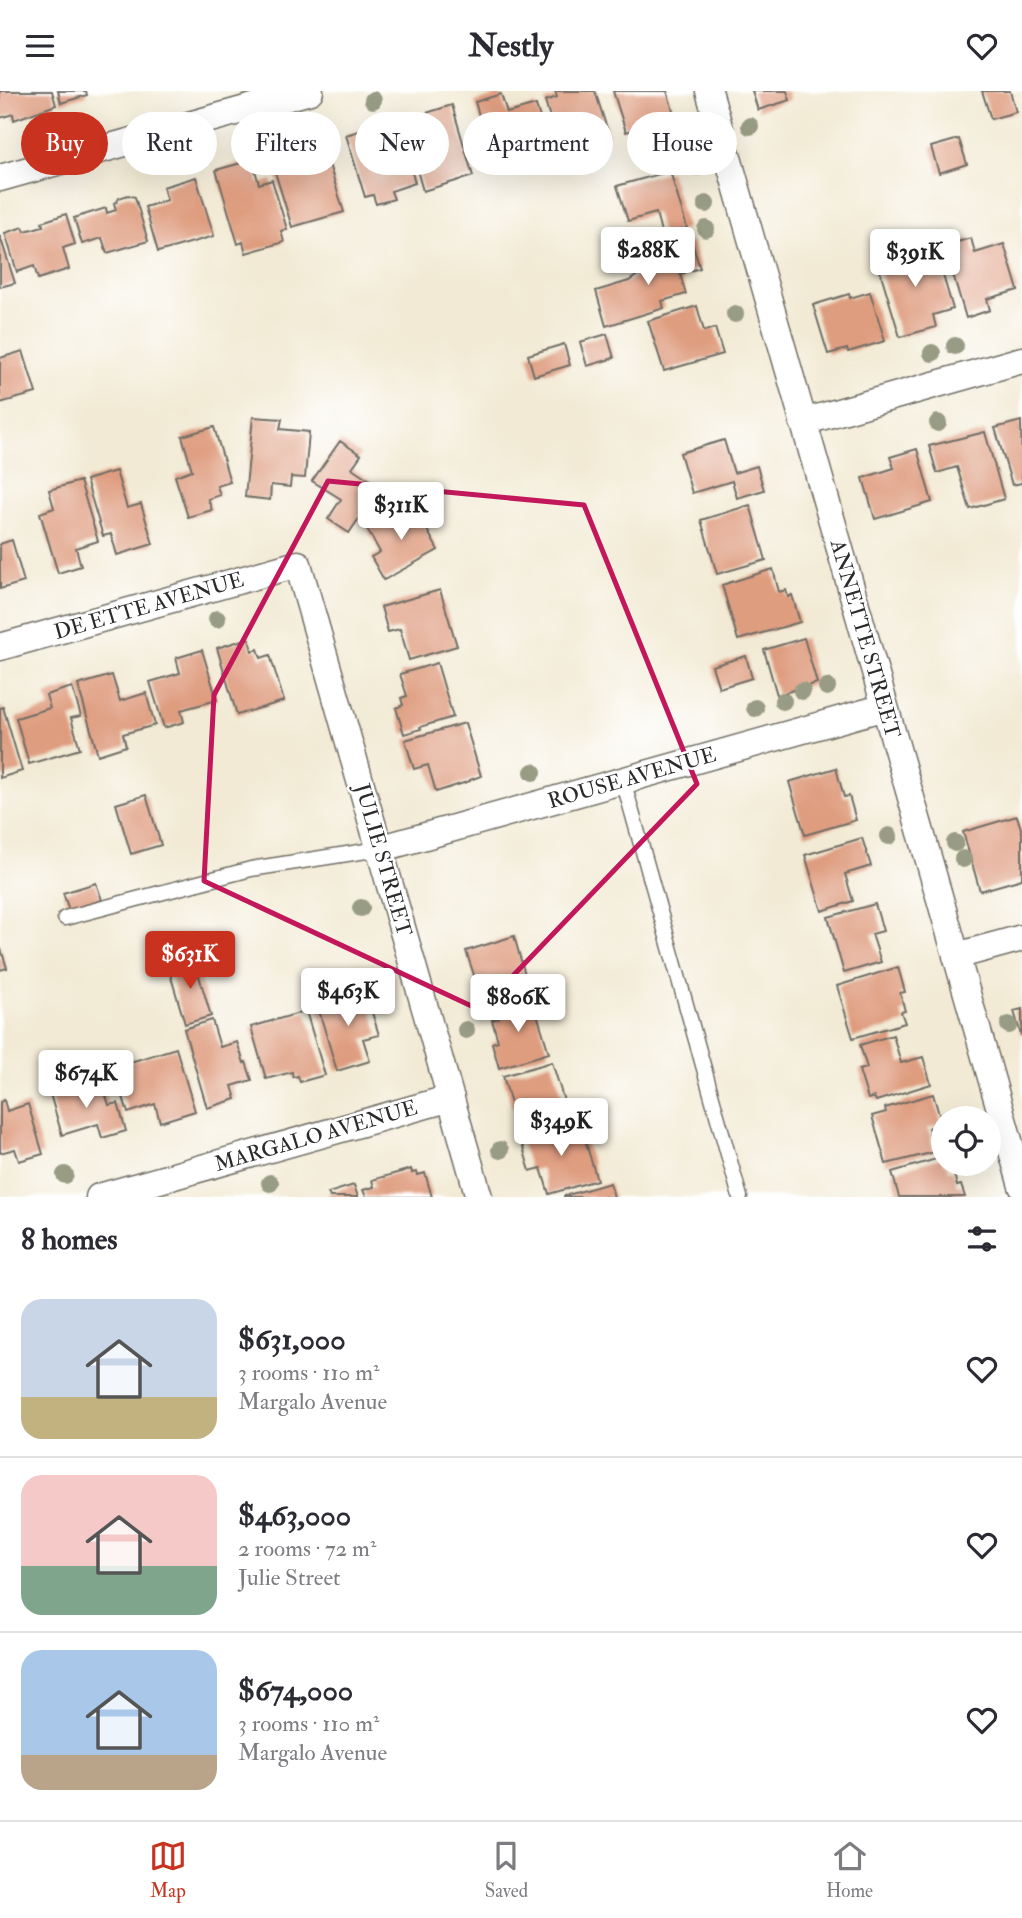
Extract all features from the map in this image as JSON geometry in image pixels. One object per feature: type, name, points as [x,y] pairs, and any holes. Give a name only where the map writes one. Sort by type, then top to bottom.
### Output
[{"type":"street","points":[[0,178],[310,91]]},
{"type":"street","name":"ANNETTE STREET","points":[[709,91],[1022,1186]]},
{"type":"street","points":[[803,422],[1022,361]]},
{"type":"street","name":"DE ETTE AVENUE","points":[[0,647],[298,564]]},
{"type":"street","name":"JULIE STREET","points":[[298,564],[479,1197]]},
{"type":"street","name":"ROUSE AVENUE","points":[[379,849],[885,706]]},
{"type":"street","points":[[956,956],[1022,938]]},
{"type":"street","name":"MARGALO AVENUE","points":[[99,1197],[451,1098]]},
{"type":"lane","points":[[623,780],[740,1197]]},
{"type":"lane","points":[[65,918],[251,869],[379,849]]},
{"type":"highlighted area","points":[[328,481],[584,505],[697,784],[480,1010],[204,881],[214,695]]},
{"type":"building","points":[[0,91],[52,91],[56,105],[36,112],[21,112],[21,118],[14,120],[13,114],[0,118]]},
{"type":"building","points":[[58,91],[86,91],[87,95],[61,103]]},
{"type":"building","points":[[555,91],[595,91],[602,112],[548,112],[545,101],[557,97]]},
{"type":"building","points":[[613,91],[667,91],[673,112],[627,112],[626,132]]},
{"type":"building","points":[[752,91],[787,91],[790,100],[758,110]]},
{"type":"building","points":[[982,91],[1010,91],[1016,112],[991,119]]},
{"type":"building","points":[[501,94],[507,112],[478,112],[475,102]]},
{"type":"building","points":[[452,105],[463,142],[463,175],[473,176],[423,191],[418,175],[449,175],[449,112],[430,112]]},
{"type":"building","points":[[536,105],[538,112],[511,112]]},
{"type":"building","points":[[355,132],[355,164],[346,135]]},
{"type":"building","points":[[959,139],[967,164],[939,173],[931,147]]},
{"type":"building","points":[[231,166],[231,175],[256,175],[259,184],[272,180],[287,229],[281,231],[284,242],[246,253],[243,242],[238,244],[217,170]]},
{"type":"building","points":[[276,175],[332,175],[344,212],[292,227]]},
{"type":"building","points":[[358,175],[413,175],[415,183],[391,191],[394,199],[376,204],[373,195],[365,197]]},
{"type":"building","points":[[656,175],[671,175],[687,228],[662,235],[656,213],[628,221],[617,186]]},
{"type":"building","points":[[196,177],[214,236],[158,252],[145,207],[167,200],[163,187]]},
{"type":"building","points":[[128,195],[135,197],[148,241],[107,253],[102,238],[82,244],[74,218],[106,208],[107,213],[116,210],[114,203]]},
{"type":"building","points":[[66,214],[75,244],[63,248],[69,269],[38,279],[34,266],[17,272],[5,233],[23,227],[25,231],[43,226],[42,222]]},
{"type":"building","points":[[0,236],[15,283],[0,287]]},
{"type":"building","points":[[971,238],[975,253],[1004,244],[1018,290],[987,299],[990,310],[966,318],[947,245]]},
{"type":"building","points":[[692,243],[700,268],[680,274],[686,294],[662,301],[664,308],[606,326],[596,291],[629,281],[660,259],[670,256],[668,250]]},
{"type":"building","points":[[934,245],[953,309],[933,315],[936,327],[900,337],[877,261]]},
{"type":"building","points":[[870,292],[885,341],[848,352],[847,349],[828,354],[813,305],[849,294],[850,298]]},
{"type":"building","points":[[697,306],[704,331],[715,328],[723,354],[664,371],[648,321]]},
{"type":"building","points":[[607,334],[614,358],[587,366],[580,342]]},
{"type":"building","points":[[564,344],[570,365],[534,376],[528,355]]},
{"type":"building","points":[[23,351],[36,393],[0,403],[0,358]]},
{"type":"building","points":[[253,417],[282,419],[280,429],[309,432],[305,478],[291,477],[290,487],[271,485],[270,500],[245,497]]},
{"type":"building","points":[[1021,421],[1022,483],[1012,485],[995,428]]},
{"type":"building","points":[[214,427],[230,482],[217,486],[220,495],[208,499],[212,510],[188,517],[175,476],[192,470],[182,436]]},
{"type":"building","points":[[985,432],[1004,499],[970,509],[957,467],[937,473],[929,446]]},
{"type":"building","points":[[724,440],[734,473],[757,466],[764,490],[737,498],[732,481],[692,493],[680,453]]},
{"type":"building","points":[[340,441],[361,455],[352,468],[380,487],[349,533],[328,519],[341,499],[312,481]]},
{"type":"building","points":[[917,449],[932,502],[875,519],[863,478],[894,468],[890,457]]},
{"type":"building","points":[[116,471],[127,508],[141,504],[153,544],[117,555],[111,534],[103,536],[86,480]]},
{"type":"building","points":[[80,481],[98,541],[76,548],[81,566],[58,573],[40,513],[54,508],[49,490]]},
{"type":"building","points":[[413,504],[438,550],[384,580],[371,557],[380,552],[367,529]]},
{"type":"building","points":[[750,505],[766,560],[717,574],[701,520]]},
{"type":"building","points":[[12,540],[24,582],[0,589],[0,544]]},
{"type":"building","points":[[773,569],[779,592],[786,590],[788,597],[792,595],[800,622],[738,640],[722,585]]},
{"type":"building","points":[[440,590],[457,646],[409,660],[400,629],[388,632],[381,607]]},
{"type":"building","points":[[249,638],[252,651],[258,649],[261,658],[270,655],[284,701],[237,715],[217,648]]},
{"type":"building","points":[[804,638],[817,683],[777,695],[764,650]]},
{"type":"building","points":[[202,650],[217,700],[181,710],[184,722],[164,728],[150,682],[180,673],[176,658]]},
{"type":"building","points":[[746,656],[752,678],[719,688],[712,666]]},
{"type":"building","points":[[437,663],[453,717],[404,734],[396,708],[403,705],[401,698],[407,696],[400,674]]},
{"type":"building","points":[[112,675],[120,701],[146,693],[155,725],[123,734],[126,746],[98,755],[78,685]]},
{"type":"building","points":[[72,687],[81,716],[71,718],[80,749],[29,764],[16,718],[50,708],[46,695]]},
{"type":"building","points":[[3,707],[22,771],[0,778],[0,708]]},
{"type":"building","points":[[465,723],[481,776],[436,792],[428,765],[414,769],[405,740]]},
{"type":"building","points":[[836,768],[844,797],[849,796],[856,820],[805,835],[789,782]]},
{"type":"building","points":[[146,795],[161,845],[131,854],[116,804]]},
{"type":"building","points":[[1017,816],[1022,832],[1022,879],[980,891],[963,832]]},
{"type":"building","points":[[862,838],[871,866],[845,874],[853,901],[822,911],[805,855]]},
{"type":"building","points":[[96,883],[102,900],[69,910],[63,893]]},
{"type":"building","points":[[875,904],[883,931],[872,934],[881,962],[844,973],[828,917]]},
{"type":"building","points":[[514,936],[530,992],[496,1002],[489,978],[476,981],[466,951]]},
{"type":"building","points":[[0,946],[7,968],[0,970]]},
{"type":"building","points":[[194,959],[211,1016],[185,1024],[168,967]]},
{"type":"building","points":[[898,967],[905,992],[900,993],[905,1011],[901,1012],[905,1023],[853,1038],[837,986]]},
{"type":"building","points":[[365,990],[379,1035],[363,1039],[370,1061],[337,1071],[317,1004]]},
{"type":"building","points":[[532,998],[549,1053],[499,1068],[492,1043],[498,1041],[492,1020],[499,1018],[496,1009]]},
{"type":"building","points":[[1022,1009],[1022,1035],[1021,1035],[1014,1011]]},
{"type":"building","points":[[306,1011],[325,1075],[300,1082],[298,1076],[293,1077],[292,1072],[266,1079],[251,1027]]},
{"type":"building","points":[[212,1020],[220,1047],[237,1042],[252,1080],[232,1086],[236,1099],[207,1108],[184,1029]]},
{"type":"building","points":[[893,1035],[901,1063],[923,1057],[931,1084],[876,1101],[874,1097],[868,1099],[859,1070],[867,1068],[860,1045]]},
{"type":"building","points":[[176,1048],[195,1111],[160,1122],[155,1104],[128,1113],[114,1067]]},
{"type":"building","points":[[552,1062],[569,1117],[530,1128],[523,1104],[512,1107],[503,1076]]},
{"type":"building","points":[[68,1081],[71,1092],[102,1083],[109,1105],[118,1103],[126,1131],[102,1138],[98,1124],[62,1135],[48,1087]]},
{"type":"building","points":[[933,1094],[937,1106],[931,1106],[931,1127],[928,1128],[931,1153],[886,1164],[872,1116],[886,1112],[885,1108]]},
{"type":"building","points":[[4,1100],[7,1111],[28,1104],[43,1154],[19,1161],[15,1149],[0,1153],[0,1102]]},
{"type":"building","points":[[580,1123],[597,1180],[549,1194],[541,1168],[530,1171],[521,1141]]},
{"type":"building","points":[[931,1161],[931,1176],[954,1176],[957,1186],[961,1185],[965,1197],[899,1197],[892,1172]]},
{"type":"building","points":[[411,1169],[412,1173],[417,1172],[418,1175],[425,1173],[432,1197],[366,1197],[363,1190],[374,1187],[372,1180]]},
{"type":"building","points":[[610,1183],[614,1197],[564,1197],[564,1196]]},
{"type":"building","points":[[354,1185],[358,1197],[330,1197],[328,1193]]}]
